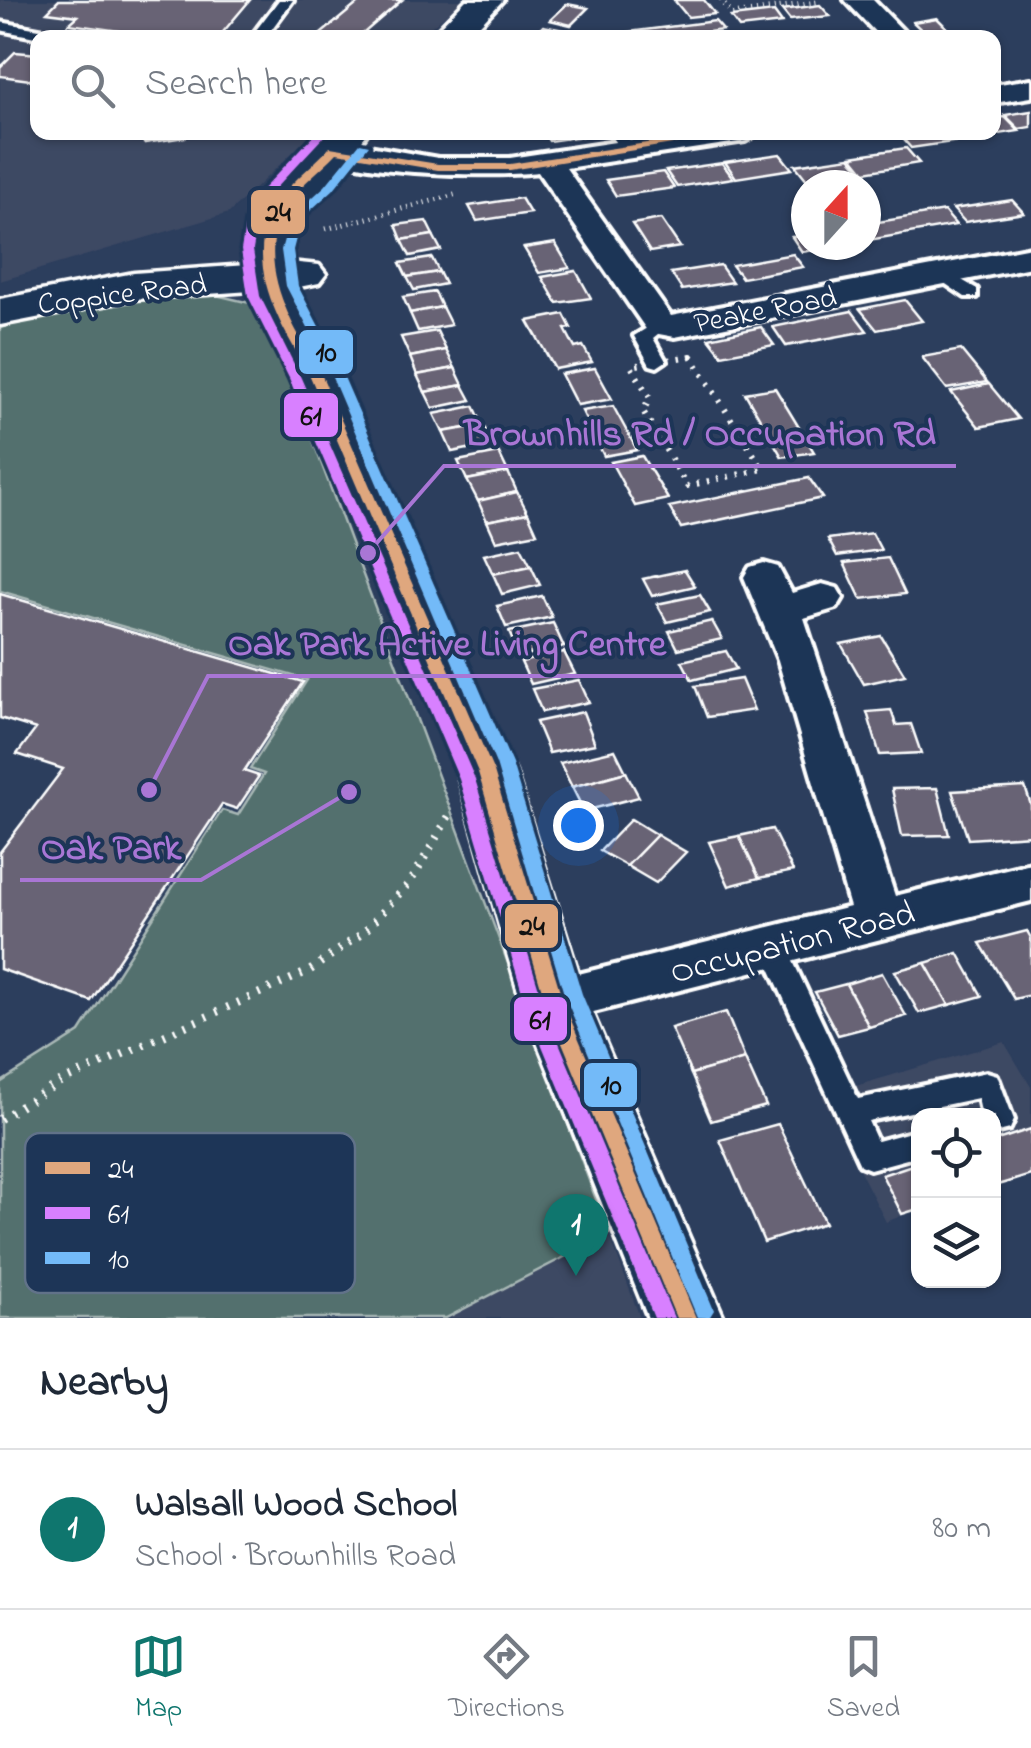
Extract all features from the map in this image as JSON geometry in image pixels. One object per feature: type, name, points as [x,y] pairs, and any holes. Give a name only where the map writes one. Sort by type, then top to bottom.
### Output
[{"type":"main road","points":[[454,30],[486,0]]},
{"type":"main road","points":[[332,152],[286,275],[290,336],[313,369],[486,772],[554,1001],[686,1318]]},
{"type":"main road","name":"Coppice Road","points":[[0,312],[134,286],[286,275]]},
{"type":"street","points":[[858,0],[889,30]]},
{"type":"street","points":[[1001,93],[1031,88]]},
{"type":"street","points":[[332,152],[438,167],[549,164],[622,142]]},
{"type":"street","name":"Peake Road","points":[[549,164],[660,325],[675,327],[1031,257]]},
{"type":"street","points":[[789,596],[805,676],[850,847],[879,919]]},
{"type":"street","name":"Occupation Road","points":[[554,1001],[1031,882]]},
{"type":"lane","points":[[264,30],[286,0]]},
{"type":"lane","points":[[0,26],[30,31]]},
{"type":"lane","points":[[943,274],[971,293]]},
{"type":"lane","points":[[658,361],[644,336],[660,325]]},
{"type":"lane","points":[[772,944],[870,1156],[911,1145]]},
{"type":"lane","points":[[849,1113],[987,1084],[996,1108]]},
{"type":"path","points":[[721,0],[732,14],[818,2]]},
{"type":"path","points":[[326,229],[466,192]]},
{"type":"path","name":"Peake Road","points":[[690,356],[763,468],[687,486],[643,411],[650,398],[631,366],[658,361],[690,356]]},
{"type":"path","points":[[0,1120],[59,1081],[270,995],[324,964],[388,905],[425,858],[451,810]]},
{"type":"shaded area","points":[[0,0],[463,0],[427,30],[30,30],[30,140],[306,140],[229,213],[0,281]]},
{"type":"shaded area","points":[[1004,1042],[1031,1087],[1031,1175],[1001,1184],[1001,1108],[911,1108],[911,1212],[886,1222],[822,1096]]},
{"type":"shaded area","points":[[609,1234],[640,1318],[446,1318]]},
{"type":"green space","points":[[216,295],[254,304],[266,315],[609,1234],[446,1318],[0,1318],[0,1083],[80,1032],[222,810],[238,815],[264,774],[250,769],[307,680],[0,591],[0,328],[53,313],[161,298]]},
{"type":"building","points":[[59,0],[250,0],[225,30],[112,30],[69,24],[78,16],[47,12]]},
{"type":"building","points":[[362,0],[402,0],[367,30],[326,30]]},
{"type":"building","points":[[674,0],[704,0],[715,14],[688,17]]},
{"type":"building","points":[[567,4],[588,8],[571,25],[550,20]]},
{"type":"building","points":[[820,5],[830,16],[790,20],[782,10]]},
{"type":"building","points":[[774,12],[782,23],[739,28],[731,17]]},
{"type":"building","points":[[937,18],[949,30],[922,30],[913,22]]},
{"type":"building","points":[[715,21],[723,30],[644,30]]},
{"type":"building","points":[[15,52],[30,53],[30,80],[0,76],[0,67]]},
{"type":"building","points":[[1031,111],[1031,127],[1019,129],[1005,115]]},
{"type":"building","points":[[1001,117],[1005,117],[1019,131],[1001,134]]},
{"type":"building","points":[[904,140],[965,140],[911,148]]},
{"type":"building","points":[[906,148],[919,163],[863,170],[852,156]]},
{"type":"building","points":[[780,154],[792,169],[736,178],[725,162]]},
{"type":"building","points":[[850,157],[861,170],[799,170],[795,165]]},
{"type":"building","points":[[722,163],[733,178],[677,187],[666,171]]},
{"type":"building","points":[[663,172],[674,188],[616,196],[606,180]]},
{"type":"building","points":[[521,198],[530,213],[477,221],[469,206]]},
{"type":"building","points":[[1012,200],[1024,213],[965,222],[953,209]]},
{"type":"building","points":[[944,211],[956,225],[881,238],[881,222]]},
{"type":"building","points":[[661,219],[680,247],[650,252],[632,224]]},
{"type":"building","points":[[426,221],[433,235],[402,240],[396,225]]},
{"type":"building","points":[[433,235],[441,250],[410,256],[402,240]]},
{"type":"building","points":[[555,243],[570,268],[539,273],[524,248]]},
{"type":"building","points":[[791,254],[791,260],[798,260],[803,267],[742,278],[732,265]]},
{"type":"building","points":[[432,258],[439,272],[407,277],[400,263]]},
{"type":"building","points":[[720,265],[732,282],[682,290],[671,273]]},
{"type":"building","points":[[576,271],[591,298],[557,303],[542,277]]},
{"type":"building","points":[[439,272],[445,284],[414,290],[407,277]]},
{"type":"building","points":[[435,292],[442,307],[410,313],[403,297]]},
{"type":"building","points":[[905,300],[922,321],[877,330],[860,309]]},
{"type":"building","points":[[442,307],[451,325],[418,331],[410,313]]},
{"type":"building","points":[[852,311],[867,331],[786,346],[773,327]]},
{"type":"building","points":[[564,314],[571,328],[565,329],[575,348],[583,346],[592,362],[555,369],[528,321]]},
{"type":"building","points":[[761,327],[774,345],[722,355],[709,338]]},
{"type":"building","points":[[437,331],[446,350],[410,357],[401,337]]},
{"type":"building","points":[[446,350],[455,368],[417,375],[410,357]]},
{"type":"building","points":[[961,350],[987,382],[947,389],[922,357]]},
{"type":"building","points":[[455,368],[463,385],[425,392],[417,375]]},
{"type":"building","points":[[595,368],[612,399],[577,405],[561,374]]},
{"type":"building","points":[[989,384],[1018,419],[979,427],[951,392]]},
{"type":"building","points":[[463,385],[471,400],[433,408],[425,392]]},
{"type":"building","points":[[775,388],[814,452],[782,457],[745,393]]},
{"type":"building","points":[[474,406],[483,425],[443,432],[434,414]]},
{"type":"building","points":[[613,406],[637,450],[604,456],[582,411]]},
{"type":"building","points":[[483,425],[493,444],[452,452],[443,432]]},
{"type":"building","points":[[499,453],[508,472],[467,480],[458,461]]},
{"type":"building","points":[[642,456],[668,499],[635,506],[611,462]]},
{"type":"building","points":[[508,472],[517,492],[478,501],[467,480]]},
{"type":"building","points":[[809,478],[823,498],[681,528],[669,507]]},
{"type":"building","points":[[517,492],[528,513],[487,521],[478,501]]},
{"type":"building","points":[[528,513],[537,533],[496,541],[487,521]]},
{"type":"building","points":[[872,533],[881,550],[837,556],[828,539]]},
{"type":"building","points":[[521,547],[531,566],[493,574],[484,555]]},
{"type":"building","points":[[888,558],[905,594],[861,599],[844,563]]},
{"type":"building","points":[[531,566],[540,585],[502,594],[493,574]]},
{"type":"building","points":[[685,570],[695,586],[652,596],[643,579]]},
{"type":"building","points":[[0,594],[303,682],[244,771],[259,776],[237,809],[222,804],[91,1001],[0,969],[0,852],[63,769],[17,754],[36,729],[0,718]]},
{"type":"building","points":[[700,595],[710,612],[667,622],[657,604]]},
{"type":"building","points":[[542,596],[552,617],[506,627],[497,606]]},
{"type":"building","points":[[712,621],[722,639],[678,649],[669,631]]},
{"type":"building","points":[[553,623],[564,647],[519,656],[509,632]]},
{"type":"building","points":[[881,636],[905,675],[864,684],[841,644]]},
{"type":"building","points":[[726,651],[736,669],[692,680],[682,661]]},
{"type":"building","points":[[564,652],[575,674],[531,684],[521,662]]},
{"type":"building","points":[[741,679],[754,710],[707,717],[695,686]]},
{"type":"building","points":[[579,680],[589,702],[542,712],[532,689]]},
{"type":"building","points":[[891,710],[896,725],[911,724],[921,753],[880,755],[867,712]]},
{"type":"building","points":[[583,712],[595,744],[549,753],[536,722]]},
{"type":"building","points":[[615,750],[626,772],[572,787],[560,763]]},
{"type":"building","points":[[626,772],[639,797],[584,811],[572,787]]},
{"type":"building","points":[[1025,787],[1031,805],[1031,835],[968,839],[952,791]]},
{"type":"building","points":[[937,788],[949,835],[902,836],[892,789]]},
{"type":"building","points":[[631,819],[657,835],[627,866],[600,851]]},
{"type":"building","points":[[772,829],[793,871],[759,878],[739,836]]},
{"type":"building","points":[[657,835],[686,852],[656,883],[627,866]]},
{"type":"building","points":[[739,836],[759,878],[729,886],[709,842]]},
{"type":"building","points":[[1027,931],[1031,938],[1031,995],[1014,999],[980,943]]},
{"type":"building","points":[[958,953],[982,996],[949,1005],[925,963]]},
{"type":"building","points":[[925,963],[949,1005],[919,1013],[895,971]]},
{"type":"building","points":[[882,973],[906,1016],[869,1027],[846,984]]},
{"type":"building","points":[[846,984],[869,1027],[838,1035],[815,992]]},
{"type":"building","points":[[726,1012],[745,1059],[691,1074],[671,1028]]},
{"type":"building","points":[[745,1059],[766,1106],[711,1121],[691,1074]]},
{"type":"building","points":[[778,1124],[825,1223],[764,1242],[720,1140]]},
{"type":"building","points":[[1031,1129],[1031,1175],[1001,1184],[1001,1139]]},
{"type":"building","points":[[911,1165],[911,1211],[902,1214],[882,1175]]},
{"type":"transit line","name":"61","points":[[315,140],[266,192],[252,220],[247,250],[254,296],[295,378],[467,779],[536,1009],[664,1318]]},
{"type":"transit line","name":"24","points":[[686,1318],[554,1001],[486,772],[313,369],[281,312],[268,270],[267,249],[280,207],[334,149],[438,167],[510,167],[689,140]]},
{"type":"transit line","name":"10","points":[[364,145],[329,188],[296,218],[287,250],[292,286],[331,361],[504,764],[573,994],[704,1310]]},
{"type":"place","name":"Brownhills Rd / Occupation Rd","points":[[368,553]]},
{"type":"place","name":"Oak Park Active Living Centre","points":[[149,790]]},
{"type":"place","name":"Oak Park","points":[[349,792]]},
{"type":"place","name":"Walsall Wood School","points":[[576,1276]]}]
